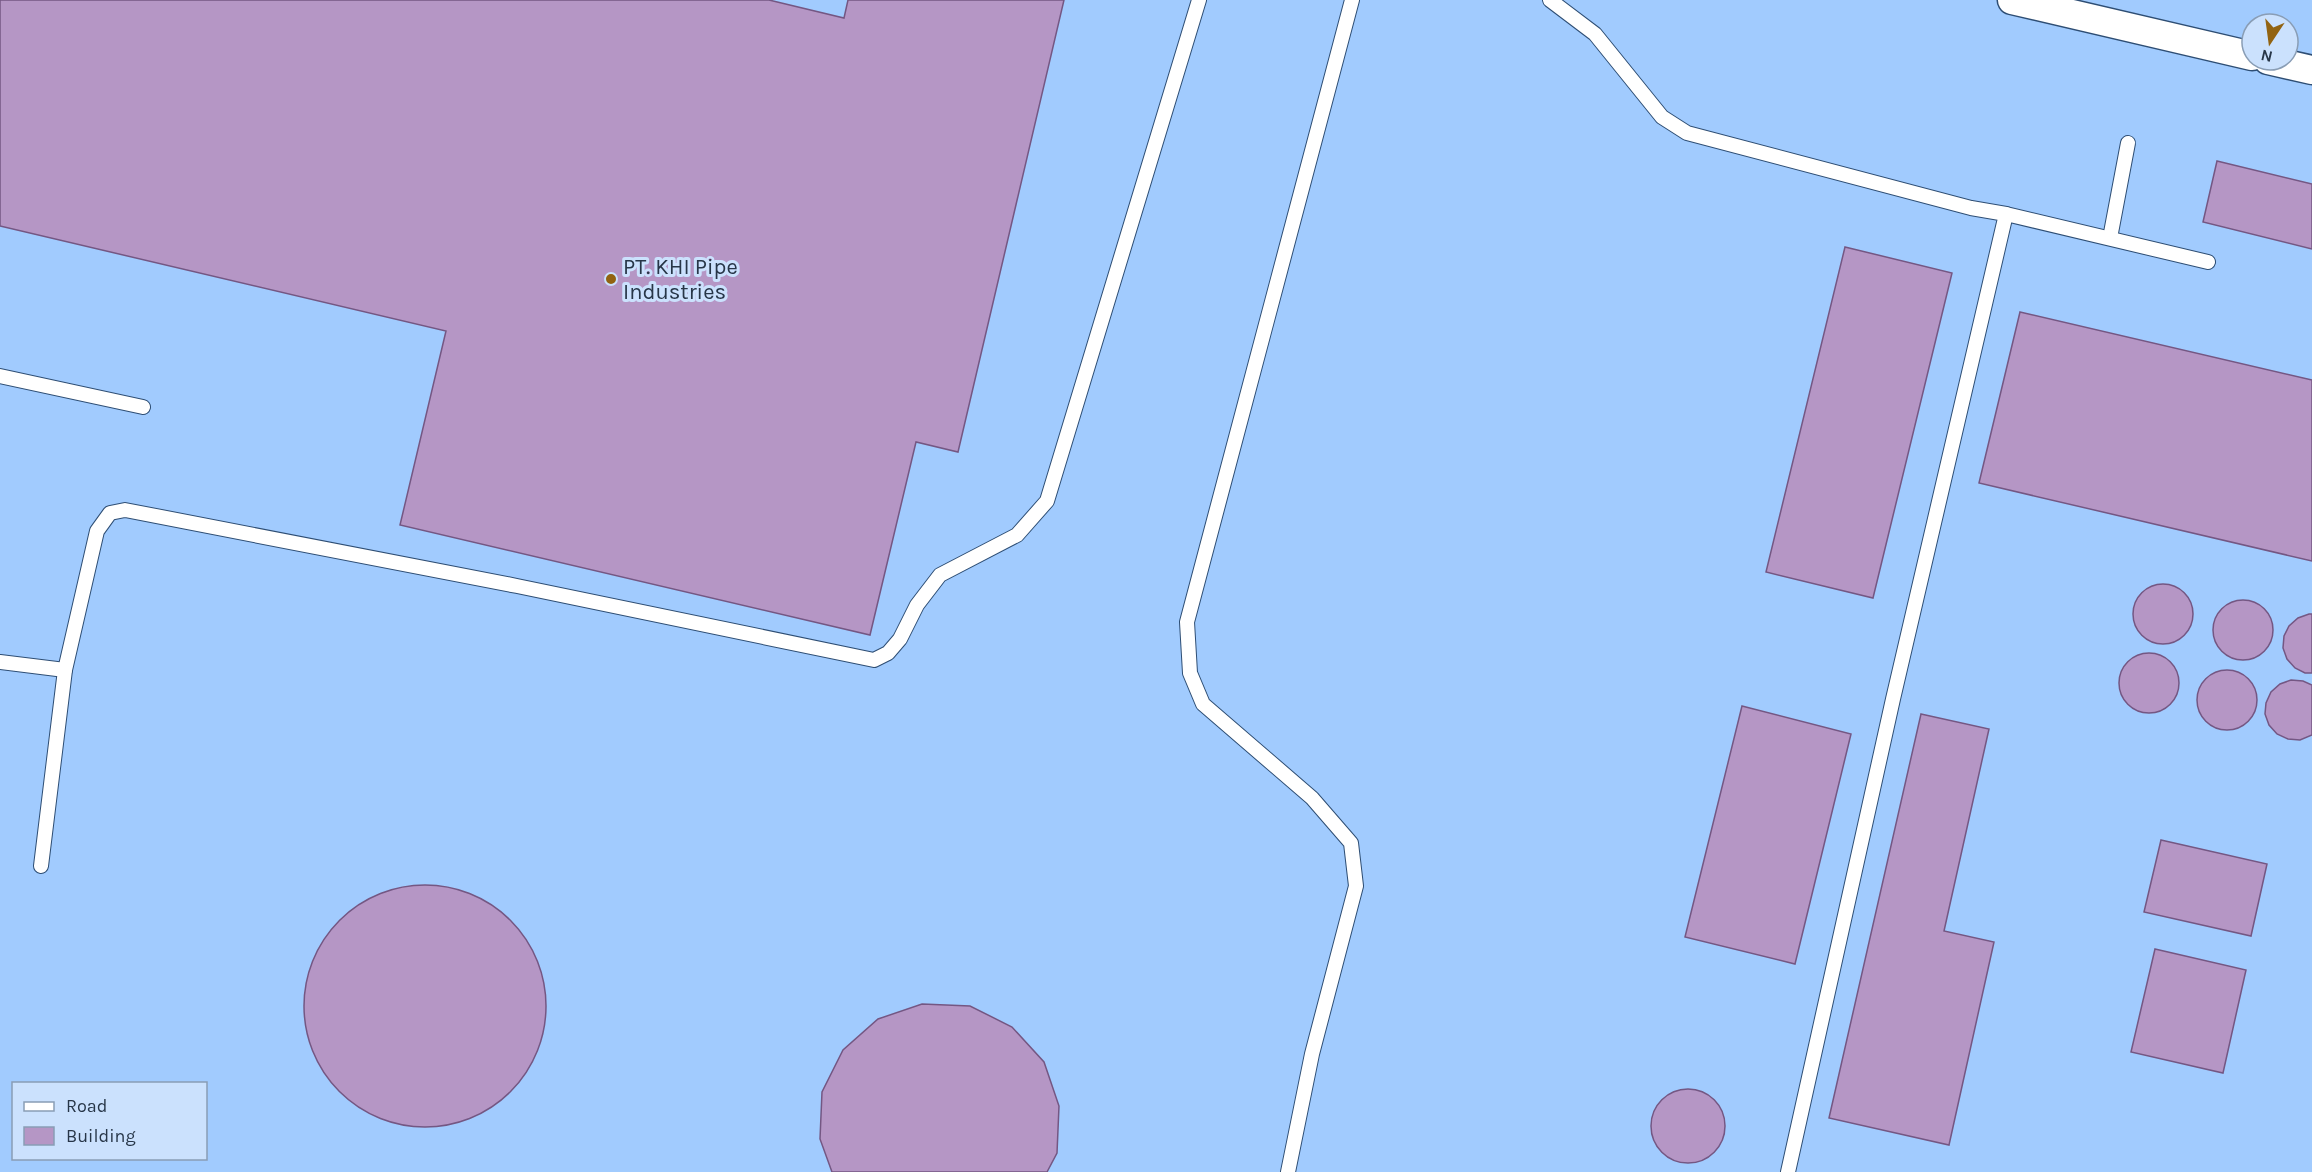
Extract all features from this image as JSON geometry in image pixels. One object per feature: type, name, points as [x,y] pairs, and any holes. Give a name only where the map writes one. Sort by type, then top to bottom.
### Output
[{"type":"street","points":[[2012,0],[2240,53]]},
{"type":"lane","points":[[41,866],[65,670],[97,531],[111,513],[125,510],[517,586],[874,660],[888,653],[900,639],[917,605],[940,575],[1017,535],[1047,501],[1199,0]]},
{"type":"lane","points":[[1288,1172],[1312,1054],[1356,886],[1351,843],[1312,798],[1203,705],[1190,673],[1187,622],[1352,0]]},
{"type":"lane","points":[[1550,0],[1594,34],[1662,117],[1687,133],[1971,208],[2006,214],[2208,262]]},
{"type":"lane","points":[[2110,238],[2128,143]]},
{"type":"lane","points":[[1788,1172],[1898,676],[2006,214]]},
{"type":"lane","points":[[0,376],[143,407]]},
{"type":"lane","points":[[0,662],[65,670]]},
{"type":"shaded area","points":[[0,0],[2312,0],[2312,1172],[0,1172]]},
{"type":"building","name":"PT. KHI Pipe Industries","points":[[0,0],[769,0],[844,18],[848,0],[1064,0],[958,452],[916,442],[870,635],[400,525],[446,331],[0,226]]},
{"type":"building","points":[[2217,161],[2312,184],[2312,249],[2203,222]]},
{"type":"building","points":[[1845,247],[1952,273],[1873,598],[1766,572]]},
{"type":"building","points":[[2020,312],[2312,380],[2312,561],[1979,483]]},
{"type":"building","points":[[2163,584],[2180,589],[2188,597],[2193,614],[2188,631],[2180,639],[2163,644],[2146,639],[2138,631],[2133,614],[2138,597],[2146,589]]},
{"type":"building","points":[[2243,600],[2260,605],[2268,613],[2273,630],[2268,647],[2260,655],[2243,660],[2226,655],[2218,647],[2213,630],[2218,613],[2226,605]]},
{"type":"building","points":[[2312,614],[2312,673],[2305,673],[2295,668],[2287,659],[2283,648],[2284,636],[2289,626],[2298,618]]},
{"type":"building","points":[[2149,653],[2166,658],[2174,666],[2179,683],[2174,700],[2166,708],[2149,713],[2132,708],[2124,700],[2119,683],[2124,666],[2132,658]]},
{"type":"building","points":[[2227,670],[2248,679],[2257,700],[2248,721],[2227,730],[2206,721],[2197,700],[2206,679]]},
{"type":"building","points":[[2291,680],[2303,681],[2312,685],[2312,735],[2300,740],[2288,739],[2277,734],[2269,725],[2265,714],[2266,703],[2271,692],[2280,684]]},
{"type":"building","points":[[1742,706],[1851,734],[1795,964],[1685,937]]},
{"type":"building","points":[[1921,714],[1989,729],[1944,931],[1994,942],[1949,1145],[1829,1118]]},
{"type":"building","points":[[2161,840],[2267,864],[2251,936],[2144,912]]},
{"type":"building","points":[[425,885],[449,888],[471,895],[492,906],[510,921],[525,939],[536,960],[543,982],[546,1006],[543,1030],[536,1052],[525,1073],[510,1091],[492,1106],[471,1117],[449,1124],[425,1127],[401,1124],[379,1117],[358,1106],[340,1091],[325,1073],[314,1052],[307,1030],[304,1006],[307,982],[314,960],[325,939],[340,921],[358,906],[379,895],[401,888]]},
{"type":"building","points":[[2155,949],[2246,970],[2223,1073],[2131,1052]]},
{"type":"building","points":[[922,1004],[970,1006],[1012,1027],[1044,1062],[1059,1106],[1057,1153],[1047,1172],[832,1172],[820,1139],[822,1092],[843,1050],[878,1019]]},
{"type":"building","points":[[1688,1089],[1709,1095],[1719,1105],[1725,1126],[1719,1147],[1709,1157],[1688,1163],[1667,1157],[1657,1147],[1651,1126],[1657,1105],[1667,1095]]},
{"type":"place","name":"PT. KHI Pipe Industries","points":[[611,279]]}]
